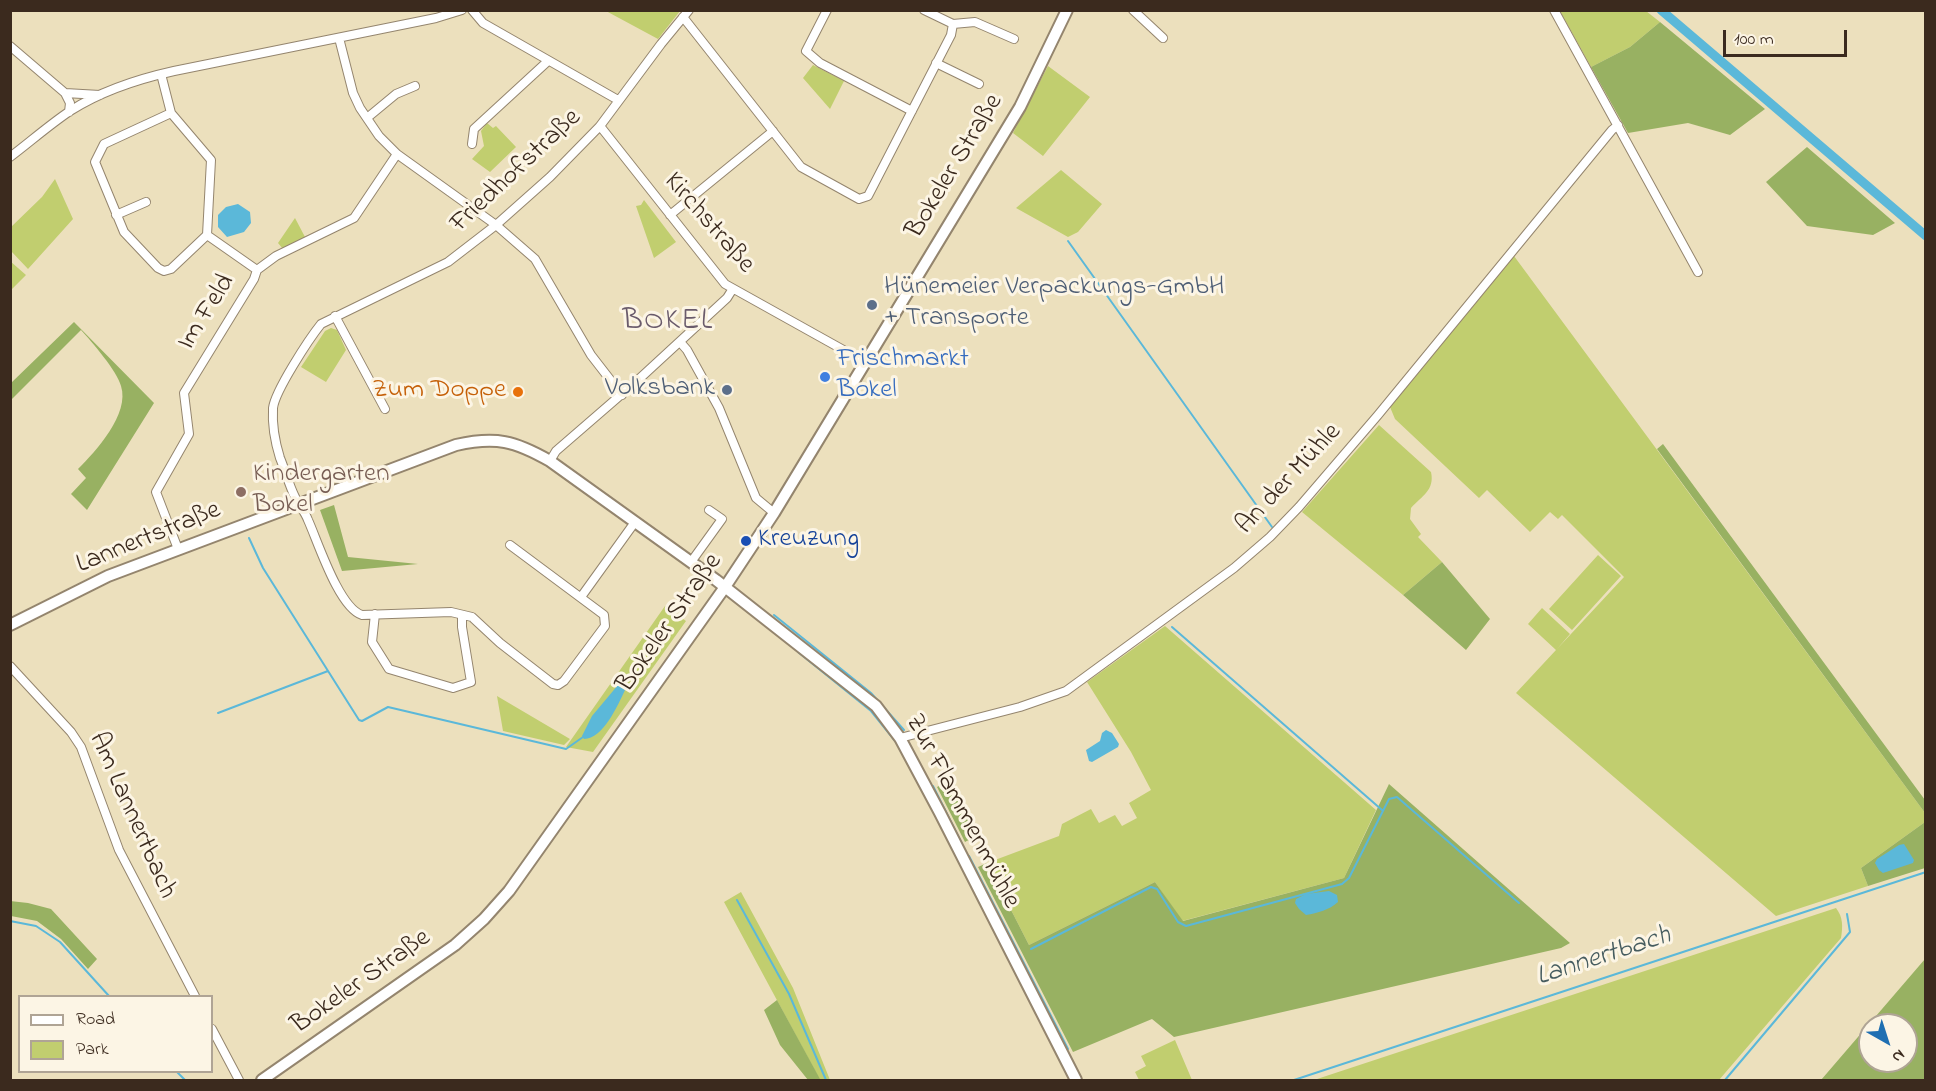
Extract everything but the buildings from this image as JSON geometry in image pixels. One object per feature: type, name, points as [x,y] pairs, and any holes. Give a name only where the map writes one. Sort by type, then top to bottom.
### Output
[{"type":"street","points":[[10,157],[69,112],[100,95],[161,74],[436,18],[462,10]]},
{"type":"street","points":[[472,10],[483,23],[618,100]]},
{"type":"street","name":"Friedhofstraße","points":[[375,614],[356,613],[330,573],[307,517],[295,497],[280,456],[273,429],[273,405],[309,338],[321,324],[448,262],[496,225],[550,177],[600,126],[689,10]]},
{"type":"street","points":[[827,10],[806,51],[820,63],[912,111]]},
{"type":"street","points":[[924,10],[952,24],[975,22],[1014,39]]},
{"type":"street","name":"Bokeler Straße","points":[[262,1080],[455,945],[484,919],[509,891],[725,587],[774,513],[1015,115],[1067,10]]},
{"type":"street","points":[[1132,10],[1163,38]]},
{"type":"street","points":[[1554,10],[1698,272]]},
{"type":"street","points":[[683,17],[801,167],[860,199],[868,196],[951,35],[952,24]]},
{"type":"street","points":[[339,38],[353,93],[379,136],[397,154],[496,225],[535,259],[591,355],[622,395]]},
{"type":"street","points":[[10,46],[65,93],[70,103],[69,112]]},
{"type":"street","points":[[472,144],[474,129],[548,61]]},
{"type":"street","points":[[936,63],[979,84]]},
{"type":"street","points":[[161,74],[171,113],[211,160],[207,236],[171,269],[164,271],[158,268],[124,232],[95,162],[105,144],[171,113]]},
{"type":"street","points":[[367,118],[396,94],[415,86]]},
{"type":"street","points":[[65,93],[100,95]]},
{"type":"street","name":"An der Mühle","points":[[900,738],[1020,707],[1066,690],[1251,553],[1299,507],[1378,415],[1618,125]]},
{"type":"street","name":"Kirchstraße","points":[[600,126],[725,284],[732,290],[865,362]]},
{"type":"street","points":[[670,215],[773,131]]},
{"type":"street","name":"Im Feld","points":[[178,549],[156,492],[189,434],[183,393],[254,279],[257,270],[276,256],[354,218],[397,154]]},
{"type":"street","points":[[116,215],[146,202]]},
{"type":"street","points":[[207,236],[257,270]]},
{"type":"street","points":[[550,460],[556,451],[680,342],[727,298],[732,290]]},
{"type":"street","points":[[335,316],[385,409]]},
{"type":"street","points":[[680,342],[687,350],[719,408],[756,498],[774,513]]},
{"type":"street","name":"Lannertstraße","points":[[10,625],[108,576],[456,445],[478,440],[513,442],[550,460],[725,587]]},
{"type":"street","points":[[691,561],[722,519],[710,510]]},
{"type":"street","points":[[581,597],[635,522]]},
{"type":"street","points":[[462,616],[471,682],[453,688],[389,669],[372,642],[375,614],[451,612],[472,617],[500,643],[553,684],[558,685],[564,681],[605,626],[604,615],[510,545]]},
{"type":"street","name":"Zur Flammenmühle","points":[[725,587],[871,702],[900,738],[1076,1080]]},
{"type":"street","name":"Am Lannertbach","points":[[10,666],[71,732],[81,747],[119,850],[194,995]]},
{"type":"street","points":[[213,1031],[239,1080]]},
{"type":"green space","points":[[680,10],[658,39],[606,11]]},
{"type":"green space","points":[[1560,11],[1646,11],[1660,22],[1630,47],[1591,67]]},
{"type":"green space","points":[[1660,22],[1765,109],[1730,135],[1688,123],[1628,133],[1591,67],[1630,47]]},
{"type":"green space","points":[[813,65],[844,81],[830,109],[803,78]]},
{"type":"green space","points":[[1048,66],[1090,97],[1043,156],[1013,133]]},
{"type":"green space","points":[[487,123],[493,128],[496,126],[516,147],[490,172],[472,159],[484,146],[481,131]]},
{"type":"green space","points":[[1807,147],[1895,223],[1873,235],[1807,226],[1766,182]]},
{"type":"green space","points":[[1061,170],[1102,204],[1078,232],[1068,237],[1016,208]]},
{"type":"green space","points":[[55,179],[73,219],[28,269],[11,251],[11,227],[42,197]]},
{"type":"green space","points":[[644,200],[676,242],[654,258],[636,206],[641,205]]},
{"type":"green space","points":[[295,218],[305,237],[283,249],[278,243]]},
{"type":"green space","points":[[1514,256],[1925,813],[1925,822],[1861,868],[1868,886],[1776,916],[1516,693],[1556,650],[1528,624],[1542,608],[1570,634],[1557,649],[1624,577],[1562,515],[1558,519],[1550,512],[1530,532],[1487,490],[1479,498],[1395,419],[1390,407]]},
{"type":"green space","points":[[10,261],[26,275],[11,290],[10,290]]},
{"type":"green space","points":[[74,322],[154,403],[87,510],[71,494],[86,478],[78,469],[110,431],[121,408],[121,386],[109,365],[81,330],[11,400],[11,383]]},
{"type":"green space","points":[[331,328],[337,330],[346,350],[326,382],[301,367],[325,331]]},
{"type":"green space","points":[[1379,425],[1431,472],[1432,478],[1429,488],[1411,508],[1410,519],[1421,534],[1418,537],[1442,562],[1403,595],[1302,512]]},
{"type":"green space","points":[[1663,444],[1925,800],[1925,813],[1657,449]]},
{"type":"green space","points":[[334,505],[348,557],[418,564],[342,571],[320,510]]},
{"type":"green space","points":[[1598,555],[1621,576],[1572,630],[1549,609]]},
{"type":"green space","points":[[1442,562],[1490,619],[1466,650],[1403,595]]},
{"type":"green space","points":[[665,606],[686,621],[593,752],[566,747]]},
{"type":"green space","points":[[1165,626],[1376,810],[1344,878],[1182,921],[1155,882],[1029,945],[987,863],[1059,836],[1062,824],[1091,809],[1099,823],[1115,815],[1122,826],[1137,818],[1129,803],[1151,790],[1131,752],[1087,682]]},
{"type":"green space","points":[[497,696],[570,739],[564,745],[503,731]]},
{"type":"green space","points":[[953,779],[976,836],[965,842],[937,787]]},
{"type":"green space","points":[[1389,784],[1570,943],[1561,948],[1174,1037],[1152,1019],[1073,1052],[978,867],[987,863],[1029,945],[1155,882],[1183,921],[1344,878]]},
{"type":"green space","points":[[1925,822],[1925,868],[1868,886],[1861,868]]},
{"type":"green space","points":[[741,892],[793,988],[830,1080],[820,1080],[724,902]]},
{"type":"green space","points":[[10,901],[51,909],[97,959],[88,969],[61,939],[37,921],[11,916]]},
{"type":"green space","points":[[1836,908],[1842,922],[1841,938],[1719,1080],[1314,1080]]},
{"type":"green space","points":[[1925,959],[1925,1080],[1821,1080],[1858,1037],[1858,1073],[1918,1073],[1918,1013],[1879,1013]]},
{"type":"green space","points":[[777,1000],[820,1080],[808,1080],[780,1045],[764,1010]]},
{"type":"green space","points":[[1175,1040],[1192,1080],[1139,1080],[1135,1072],[1146,1066],[1141,1056]]},
{"type":"water","points":[[238,204],[250,212],[251,223],[244,232],[227,237],[218,227],[218,215],[226,207]]},
{"type":"water","points":[[618,685],[625,690],[609,720],[591,738],[584,739],[582,736],[592,716]]},
{"type":"water","points":[[1106,730],[1112,733],[1119,744],[1118,747],[1092,762],[1089,761],[1086,750],[1100,741],[1102,733]]},
{"type":"water","points":[[1904,844],[1914,860],[1913,863],[1883,873],[1879,870],[1875,863],[1877,859]]},
{"type":"water","points":[[1329,891],[1337,895],[1338,902],[1323,911],[1306,915],[1295,903],[1296,899],[1306,894]]},
{"type":"waterway","points":[[1661,10],[1926,236]]},
{"type":"waterway","points":[[1068,241],[1272,527]]},
{"type":"waterway","points":[[249,538],[263,568],[359,720],[362,721],[388,707],[566,749],[583,737]]},
{"type":"waterway","points":[[774,615],[871,693],[904,730]]},
{"type":"waterway","points":[[1172,627],[1382,810]]},
{"type":"waterway","points":[[798,652],[871,711],[896,742]]},
{"type":"waterway","points":[[218,713],[328,671]]},
{"type":"waterway","points":[[933,786],[962,844]]},
{"type":"waterway","points":[[1031,949],[1151,887],[1157,889],[1178,922],[1186,926],[1342,884],[1349,878],[1389,799],[1397,797],[1519,903]]},
{"type":"waterway","points":[[969,856],[1068,1049]]},
{"type":"waterway","name":"Lannertbach","points":[[1294,1080],[1926,872]]},
{"type":"waterway","points":[[737,900],[789,994],[826,1080]]},
{"type":"waterway","points":[[1725,1080],[1850,932],[1847,914]]},
{"type":"waterway","name":"Lannertbach","points":[[10,921],[36,926],[60,942],[108,995]]},
{"type":"waterway","name":"Lannertbach","points":[[178,1073],[185,1080]]},
{"type":"place","name":"Hünemeier Verpackungs-GmbH + Transporte","points":[[872,305]]},
{"type":"place","name":"Frischmarkt Bokel","points":[[825,377]]},
{"type":"place","name":"Volksbank","points":[[727,390]]},
{"type":"place","name":"Zum Doppe","points":[[518,392]]},
{"type":"place","name":"Kindergarten Bokel","points":[[241,492]]},
{"type":"place","name":"Kreuzung","points":[[746,541]]},
{"type":"district","name":"BOKEL","points":[[668,323]]}]
